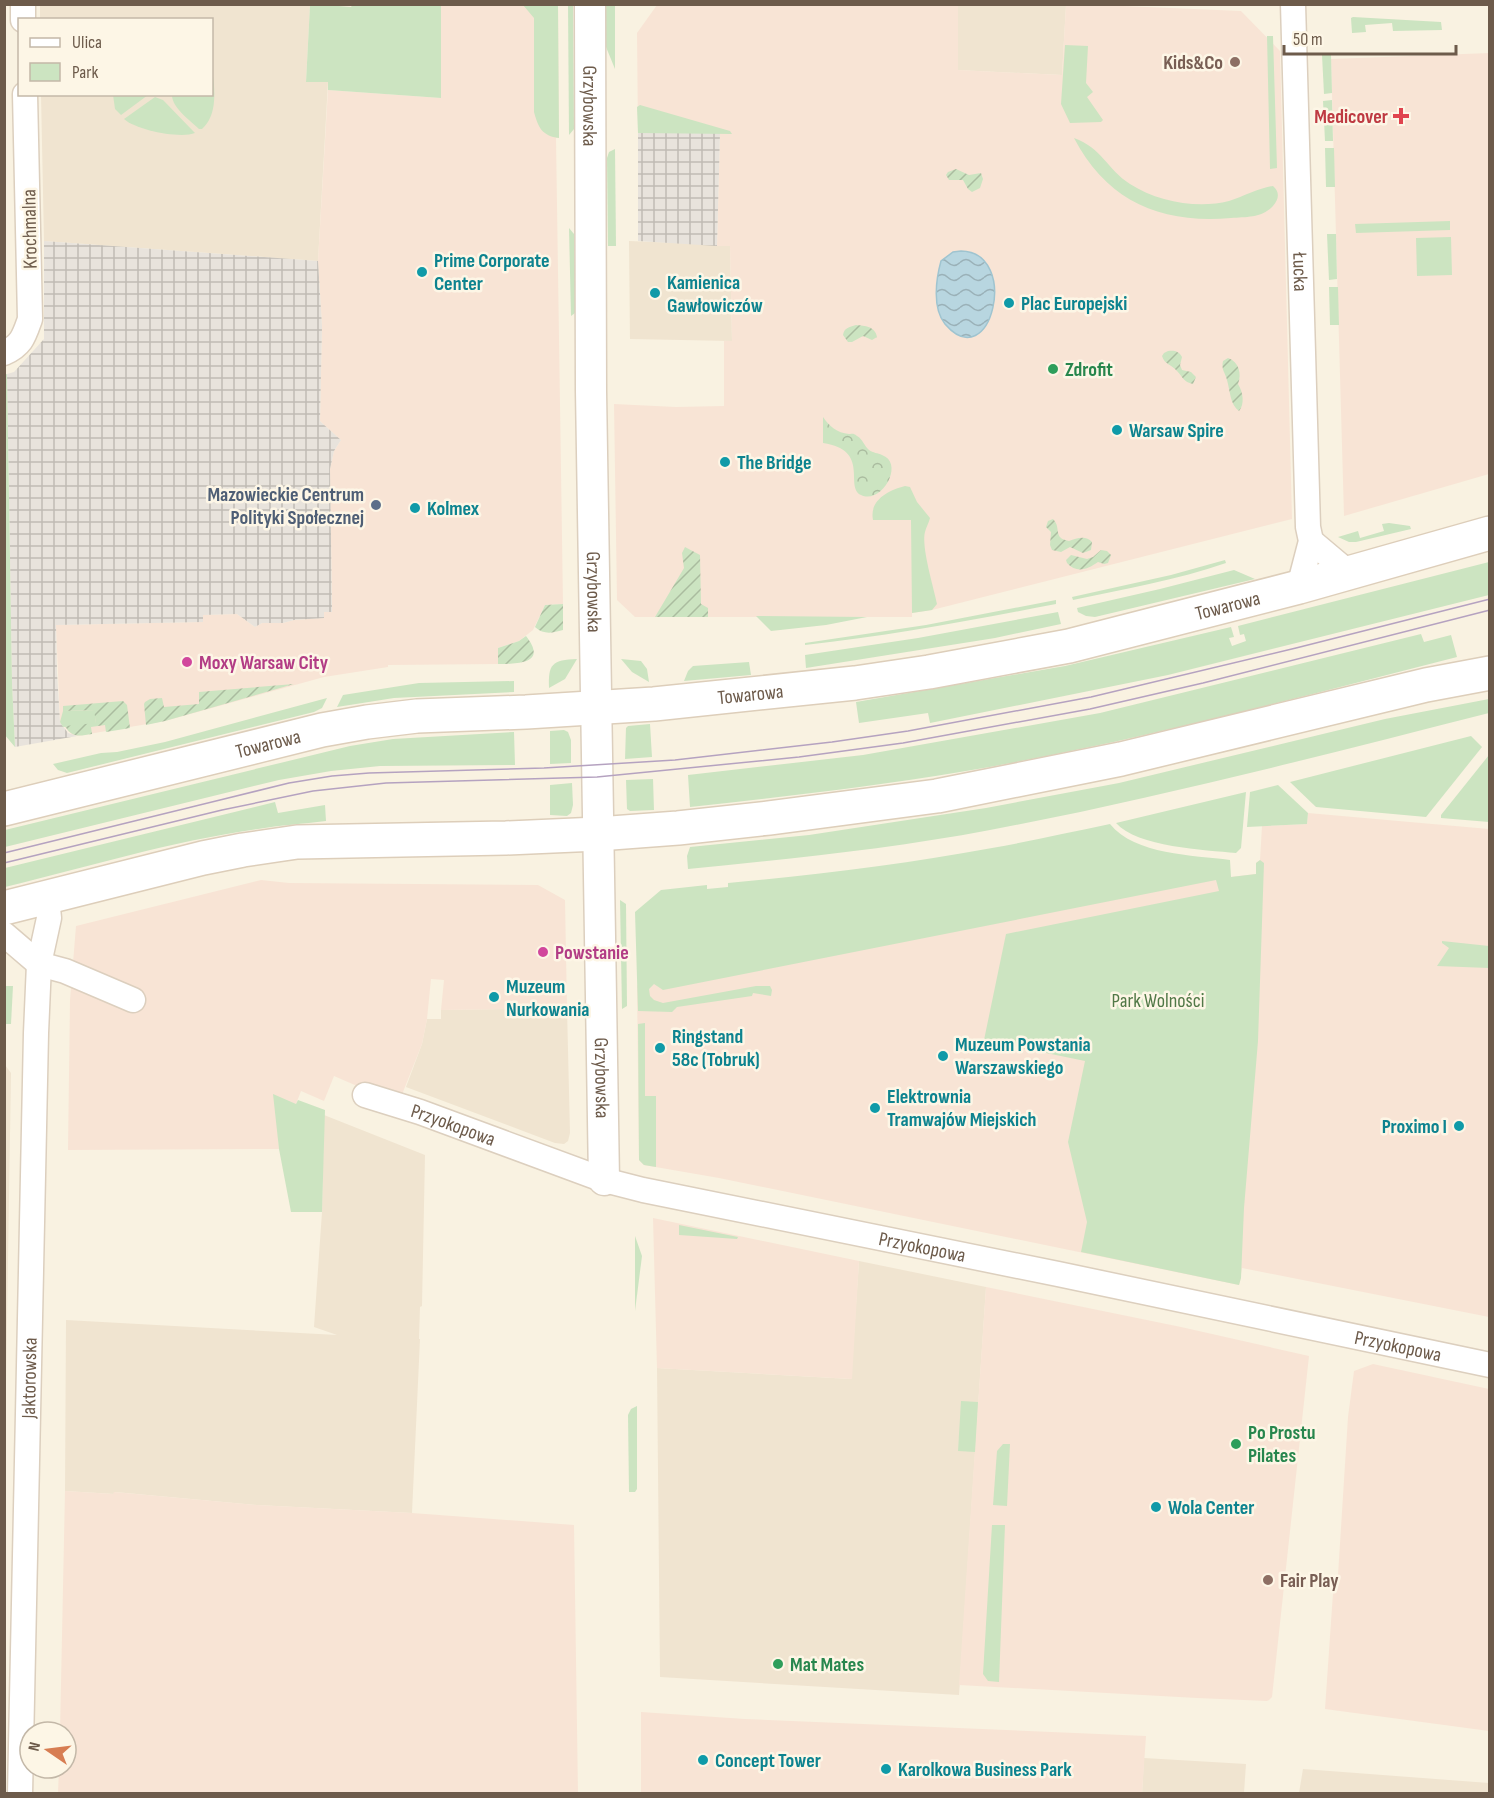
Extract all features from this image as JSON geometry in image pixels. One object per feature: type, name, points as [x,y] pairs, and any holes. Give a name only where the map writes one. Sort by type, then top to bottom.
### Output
[{"type":"main road","name":"Towarowa","points":[[4,809],[321,730],[355,724],[417,716],[597,708],[819,687],[929,672],[1069,646],[1299,587],[1490,533]]},
{"type":"main road","points":[[4,908],[203,858],[288,844],[598,834],[758,819],[937,796],[1121,759],[1426,685],[1490,673]]},
{"type":"street","name":"Grzybowska","points":[[590,4],[591,391],[604,1180]]},
{"type":"street","name":"Łucka","points":[[1293,4],[1308,527],[1311,541],[1299,587]]},
{"type":"street","name":"Krochmalna","points":[[4,352],[14,349],[20,342],[30,319],[25,96]]},
{"type":"street","points":[[1311,541],[1349,573]]},
{"type":"street","name":"Jaktorowska","points":[[20,1794],[30,1237],[39,964],[49,918],[47,898]]},
{"type":"street","points":[[4,934],[39,964],[65,971],[133,1000]]},
{"type":"street","name":"Przyokopowa","points":[[365,1095],[420,1112],[604,1180],[643,1190],[1490,1365]]},
{"type":"shaded area","points":[[40,5],[310,5],[306,81],[328,82],[318,261],[44,241],[41,96],[213,96],[213,18],[40,18]]},
{"type":"shaded area","points":[[441,5],[558,5],[559,138],[556,138],[563,604],[545,605],[533,630],[519,641],[498,648],[498,664],[388,665],[388,667],[324,677],[165,721],[72,735],[60,722],[56,625],[202,622],[203,615],[237,614],[255,627],[262,623],[323,618],[323,612],[332,611],[330,469],[334,451],[341,440],[320,421],[322,326],[318,261],[328,90],[441,98]]},
{"type":"shaded area","name":"Plac Europejski","points":[[657,5],[958,5],[958,70],[1062,75],[1066,5],[1241,11],[1280,51],[1292,519],[932,610],[912,613],[912,617],[635,617],[617,600],[614,404],[676,407],[724,406],[724,341],[732,341],[730,246],[717,246],[720,133],[638,133],[637,33]]},
{"type":"shaded area","points":[[958,5],[1066,5],[1062,75],[957,70]]},
{"type":"shaded area","points":[[1490,53],[1489,474],[1344,516],[1331,59]]},
{"type":"shaded area","points":[[638,133],[720,133],[717,246],[638,241]]},
{"type":"shaded area","points":[[44,241],[318,261],[322,326],[320,421],[341,440],[334,451],[330,469],[332,612],[324,612],[324,618],[262,623],[255,627],[237,614],[203,615],[203,622],[56,625],[60,722],[68,733],[77,736],[15,747],[7,374],[14,372],[44,339]]},
{"type":"shaded area","name":"Kamienica Gawłowiczów","points":[[629,241],[730,245],[732,341],[630,339]]},
{"type":"shaded area","name":"Muzeum Powstania Warszawskiego","points":[[1308,813],[1489,829],[1489,1317],[1242,1268],[1239,1285],[719,1178],[644,1165],[639,1160],[637,985],[1222,878],[1256,874],[1256,863],[1260,860],[1262,826],[1307,824]]},
{"type":"shaded area","points":[[261,880],[289,883],[538,885],[565,900],[567,1008],[441,1010],[444,980],[431,979],[422,1044],[401,1097],[364,1089],[334,1076],[324,1101],[301,1091],[296,1104],[278,1129],[279,1149],[68,1150],[70,1000],[76,926]]},
{"type":"shaded area","points":[[567,1008],[570,1133],[568,1141],[564,1144],[555,1143],[406,1087],[422,1044],[427,1019],[441,1019],[441,1010]]},
{"type":"shaded area","points":[[5,1065],[11,1073],[5,1444]]},
{"type":"shaded area","points":[[324,1115],[425,1155],[422,1306],[420,1307],[412,1513],[257,1505],[115,1492],[114,1494],[65,1491],[66,1320],[337,1335],[314,1327],[322,1212]]},
{"type":"shaded area","points":[[653,1218],[859,1261],[852,1379],[657,1368]]},
{"type":"shaded area","points":[[859,1261],[986,1287],[959,1695],[660,1677],[657,1368],[851,1379]]},
{"type":"shaded area","points":[[986,1287],[1309,1356],[1272,1697],[1269,1700],[959,1685]]},
{"type":"shaded area","points":[[1373,1364],[1489,1389],[1489,1731],[1325,1709],[1333,1593],[1337,1591],[1348,1417],[1354,1371]]},
{"type":"shaded area","points":[[65,1491],[113,1494],[114,1492],[257,1505],[574,1525],[578,1793],[58,1793],[59,1780],[78,1780],[78,1720],[60,1720]]},
{"type":"shaded area","points":[[641,1712],[745,1719],[1146,1736],[1142,1793],[641,1793]]},
{"type":"shaded area","points":[[1144,1758],[1246,1764],[1244,1793],[1142,1794]]},
{"type":"shaded area","points":[[1303,1769],[1489,1783],[1489,1793],[1299,1793]]},
{"type":"green space","points":[[353,4],[441,5],[441,98],[328,90],[328,82],[306,82],[310,5],[351,7]]},
{"type":"green space","points":[[523,5],[558,5],[559,138],[548,135],[542,130],[534,112],[534,18]]},
{"type":"green space","points":[[568,5],[573,5],[574,129],[569,135]]},
{"type":"green space","points":[[606,5],[615,5],[615,69],[606,47]]},
{"type":"green space","points":[[1351,18],[1441,22],[1442,30],[1393,31],[1392,23],[1365,25],[1366,32],[1352,33]]},
{"type":"green space","points":[[1267,36],[1273,36],[1277,168],[1270,169]]},
{"type":"green space","points":[[1065,45],[1088,46],[1086,83],[1093,92],[1087,97],[1103,120],[1101,122],[1070,123],[1061,104]]},
{"type":"green space","points":[[1322,55],[1331,55],[1332,93],[1324,94]]},
{"type":"green space","points":[[213,81],[214,101],[213,109],[211,117],[202,129],[199,129],[178,109],[172,96],[213,96]]},
{"type":"green space","points":[[113,96],[147,96],[121,115],[115,109]]},
{"type":"green space","points":[[155,97],[163,100],[195,133],[179,135],[158,132],[138,127],[124,119]]},
{"type":"green space","points":[[1332,100],[1333,141],[1325,141],[1323,101]]},
{"type":"green space","points":[[640,105],[730,131],[732,134],[638,133],[637,107]]},
{"type":"green space","points":[[1074,138],[1091,147],[1130,184],[1165,199],[1191,204],[1217,203],[1273,186],[1278,193],[1277,198],[1269,210],[1248,217],[1205,219],[1159,212],[1119,193],[1087,160]]},
{"type":"green space","points":[[1325,148],[1334,148],[1335,187],[1326,187]]},
{"type":"green space","points":[[615,149],[616,246],[608,246],[607,158],[609,152]]},
{"type":"green space","points":[[956,169],[969,175],[981,173],[983,179],[980,188],[972,192],[963,180],[949,180],[946,175]]},
{"type":"green space","points":[[1450,221],[1450,230],[1356,233],[1355,224]]},
{"type":"green space","points":[[569,228],[574,234],[576,309],[571,316]]},
{"type":"green space","points":[[1327,234],[1336,234],[1337,279],[1329,280]]},
{"type":"green space","points":[[1451,237],[1452,275],[1417,276],[1416,238]]},
{"type":"green space","points":[[1329,287],[1338,287],[1339,325],[1330,325]]},
{"type":"green space","points":[[856,325],[872,329],[877,337],[872,340],[863,336],[848,342],[843,335],[844,331]]},
{"type":"green space","points":[[1168,351],[1176,351],[1181,355],[1182,370],[1191,372],[1196,377],[1193,384],[1185,381],[1165,361],[1162,356]]},
{"type":"green space","points":[[1228,358],[1235,362],[1239,372],[1238,384],[1243,401],[1239,411],[1232,401],[1223,369],[1223,361]]},
{"type":"green space","points":[[7,374],[15,747],[4,734],[4,375]]},
{"type":"green space","points":[[823,417],[834,428],[841,432],[855,434],[869,450],[889,459],[891,474],[883,489],[869,496],[861,495],[856,491],[852,460],[838,447],[823,443]]},
{"type":"green space","points":[[905,486],[910,487],[917,502],[930,518],[924,539],[937,604],[932,610],[912,613],[911,520],[873,520],[874,507],[877,502],[887,493]]},
{"type":"green space","points":[[1053,519],[1061,538],[1069,541],[1087,538],[1092,542],[1091,550],[1083,553],[1070,547],[1061,552],[1052,550],[1051,532],[1046,527],[1048,521]]},
{"type":"green space","points":[[1382,524],[1410,526],[1411,529],[1356,542],[1349,542],[1338,537],[1358,531],[1360,538],[1384,531]]},
{"type":"green space","points":[[685,547],[700,555],[701,604],[708,608],[708,617],[655,617],[684,568],[682,553]]},
{"type":"green space","points":[[1101,550],[1111,555],[1108,563],[1098,562],[1079,569],[1071,566],[1066,560],[1071,555],[1087,559]]},
{"type":"green space","points":[[1225,560],[1226,563],[1170,579],[1073,600],[1072,597],[1171,575]]},
{"type":"green space","points":[[1489,562],[1489,595],[1168,675],[930,723],[928,713],[859,723],[856,702],[1065,666],[1231,627],[1234,637],[1229,638],[1232,646],[1246,641],[1244,634],[1240,635],[1238,626]]},
{"type":"green space","points":[[1234,570],[1255,579],[1095,617],[1078,612],[1077,608]]},
{"type":"green space","points":[[1056,600],[1056,604],[963,622],[805,645],[805,643],[926,625]]},
{"type":"green space","points":[[563,604],[563,630],[548,633],[535,627],[545,605]]},
{"type":"green space","points":[[1058,612],[1061,624],[995,638],[806,668],[805,655],[918,638]]},
{"type":"green space","points":[[756,616],[867,617],[826,625],[771,631]]},
{"type":"green space","points":[[1421,634],[1424,642],[1451,635],[1457,657],[1210,720],[1023,761],[893,782],[690,807],[688,775],[863,755],[1100,713]]},
{"type":"green space","points":[[526,636],[534,652],[532,657],[521,663],[498,664],[498,648],[519,641]]},
{"type":"green space","points":[[577,659],[565,679],[549,688],[549,673],[553,665],[557,662]]},
{"type":"green space","points":[[621,659],[641,661],[647,669],[649,682],[632,672]]},
{"type":"green space","points":[[749,662],[751,675],[684,681],[693,666]]},
{"type":"green space","points":[[514,681],[514,692],[394,698],[337,707],[343,695],[419,683]]},
{"type":"green space","points":[[294,684],[146,725],[144,704],[150,699],[162,698],[164,707],[199,704],[199,692]]},
{"type":"green space","points":[[327,698],[322,708],[314,712],[67,773],[58,770],[53,764],[165,742]]},
{"type":"green space","points":[[1489,699],[1489,713],[1241,775],[1053,818],[877,848],[688,869],[687,856],[690,847],[809,835],[986,808],[1119,783],[1385,719]]},
{"type":"green space","points":[[123,701],[127,705],[130,728],[106,732],[105,725],[91,727],[92,734],[80,736],[70,733],[65,726],[96,723],[94,710],[63,711],[63,706]]},
{"type":"green space","points":[[95,710],[96,724],[63,727],[60,722],[63,711]]},
{"type":"green space","points":[[650,724],[652,757],[625,759],[626,728]]},
{"type":"green space","points":[[550,731],[568,732],[571,740],[571,763],[550,764]]},
{"type":"green space","points":[[514,732],[515,765],[380,766],[331,771],[279,780],[5,847],[5,830],[350,746],[393,739]]},
{"type":"green space","points":[[1471,736],[1482,747],[1426,817],[1316,807],[1290,782]]},
{"type":"green space","points":[[1489,755],[1489,822],[1441,818],[1441,815]]},
{"type":"green space","points":[[653,779],[654,810],[630,811],[627,809],[626,780]]},
{"type":"green space","points":[[572,783],[571,813],[567,816],[550,815],[550,785]]},
{"type":"green space","points":[[1278,785],[1308,813],[1307,824],[1247,827],[1250,792]]},
{"type":"green space","points":[[1246,792],[1241,848],[1236,853],[1190,849],[1155,842],[1126,831],[1116,823]]},
{"type":"green space","points":[[275,802],[278,813],[325,805],[326,821],[194,840],[5,887],[5,868]]},
{"type":"green space","name":"Park Wolności","points":[[1110,824],[1134,842],[1149,848],[1182,855],[1230,860],[1231,877],[1256,874],[1256,863],[1260,860],[1264,863],[1258,1041],[1239,1285],[1081,1252],[1087,1222],[1068,1142],[1085,1061],[984,1040],[1006,934],[1219,891],[1216,880],[663,990],[654,984],[649,989],[650,996],[663,1003],[756,986],[770,986],[772,990],[771,996],[753,993],[752,996],[677,1007],[672,1012],[638,1011],[635,912],[661,890],[707,885],[707,889],[728,887],[728,883],[893,864],[959,854]]},
{"type":"green space","points":[[620,900],[626,904],[627,1006],[622,1009]]},
{"type":"green space","points":[[1442,941],[1489,946],[1489,968],[1437,966],[1449,948]]},
{"type":"green space","points":[[5,986],[13,986],[11,1024],[5,1024]]},
{"type":"green space","points":[[645,1023],[645,1096],[656,1096],[656,1167],[644,1165],[639,1160],[638,1024]]},
{"type":"green space","points":[[273,1094],[296,1104],[298,1100],[325,1110],[322,1212],[291,1212],[279,1149]]},
{"type":"green space","points":[[679,1225],[738,1237],[737,1239],[679,1235]]},
{"type":"green space","points":[[635,1236],[642,1256],[635,1311]]},
{"type":"green space","points":[[961,1401],[978,1402],[975,1452],[958,1451]]},
{"type":"green space","points":[[637,1406],[637,1489],[635,1492],[629,1492],[628,1415],[631,1409]]},
{"type":"green space","points":[[1003,1444],[1010,1444],[1007,1506],[993,1505],[997,1451]]},
{"type":"green space","points":[[992,1525],[1005,1525],[999,1682],[988,1681],[983,1674]]},
{"type":"water","points":[[961,251],[979,257],[990,270],[994,289],[993,308],[986,325],[975,336],[961,336],[945,324],[938,310],[937,285],[941,261],[953,252]]},
{"type":"tram line","points":[[4,853],[289,783],[332,776],[544,768],[675,760],[908,731],[1091,697],[1490,599]]},
{"type":"tram line","points":[[4,863],[222,810],[313,791],[386,783],[597,777],[799,757],[903,743],[1090,709],[1203,683],[1490,610]]},
{"type":"place","name":"Kids&Co","points":[[1235,62]]},
{"type":"place","name":"Medicover","points":[[1401,116]]},
{"type":"place","name":"Prime Corporate Center","points":[[422,272]]},
{"type":"place","name":"Kamienica Gawłowiczów","points":[[655,293]]},
{"type":"place","name":"Plac Europejski","points":[[1009,303]]},
{"type":"place","name":"Zdrofit","points":[[1053,369]]},
{"type":"place","name":"Warsaw Spire","points":[[1117,430]]},
{"type":"place","name":"The Bridge","points":[[725,462]]},
{"type":"place","name":"Mazowieckie Centrum Polityki Społecznej","points":[[376,505]]},
{"type":"place","name":"Kolmex","points":[[415,508]]},
{"type":"place","name":"Moxy Warsaw City","points":[[187,662]]},
{"type":"place","name":"Powstanie","points":[[543,952]]},
{"type":"place","name":"Muzeum Nurkowania","points":[[494,997]]},
{"type":"place","name":"Ringstand 58c (Tobruk)","points":[[660,1048]]},
{"type":"place","name":"Muzeum Powstania Warszawskiego","points":[[943,1056]]},
{"type":"place","name":"Elektrownia Tramwajów Miejskich","points":[[875,1108]]},
{"type":"place","name":"Proximo I","points":[[1459,1126]]},
{"type":"place","name":"Po Prostu Pilates","points":[[1236,1444]]},
{"type":"place","name":"Wola Center","points":[[1156,1507]]},
{"type":"place","name":"Fair Play","points":[[1268,1580]]},
{"type":"place","name":"Mat Mates","points":[[778,1664]]},
{"type":"place","name":"Concept Tower","points":[[703,1760]]},
{"type":"place","name":"Karolkowa Business Park","points":[[886,1769]]}]
